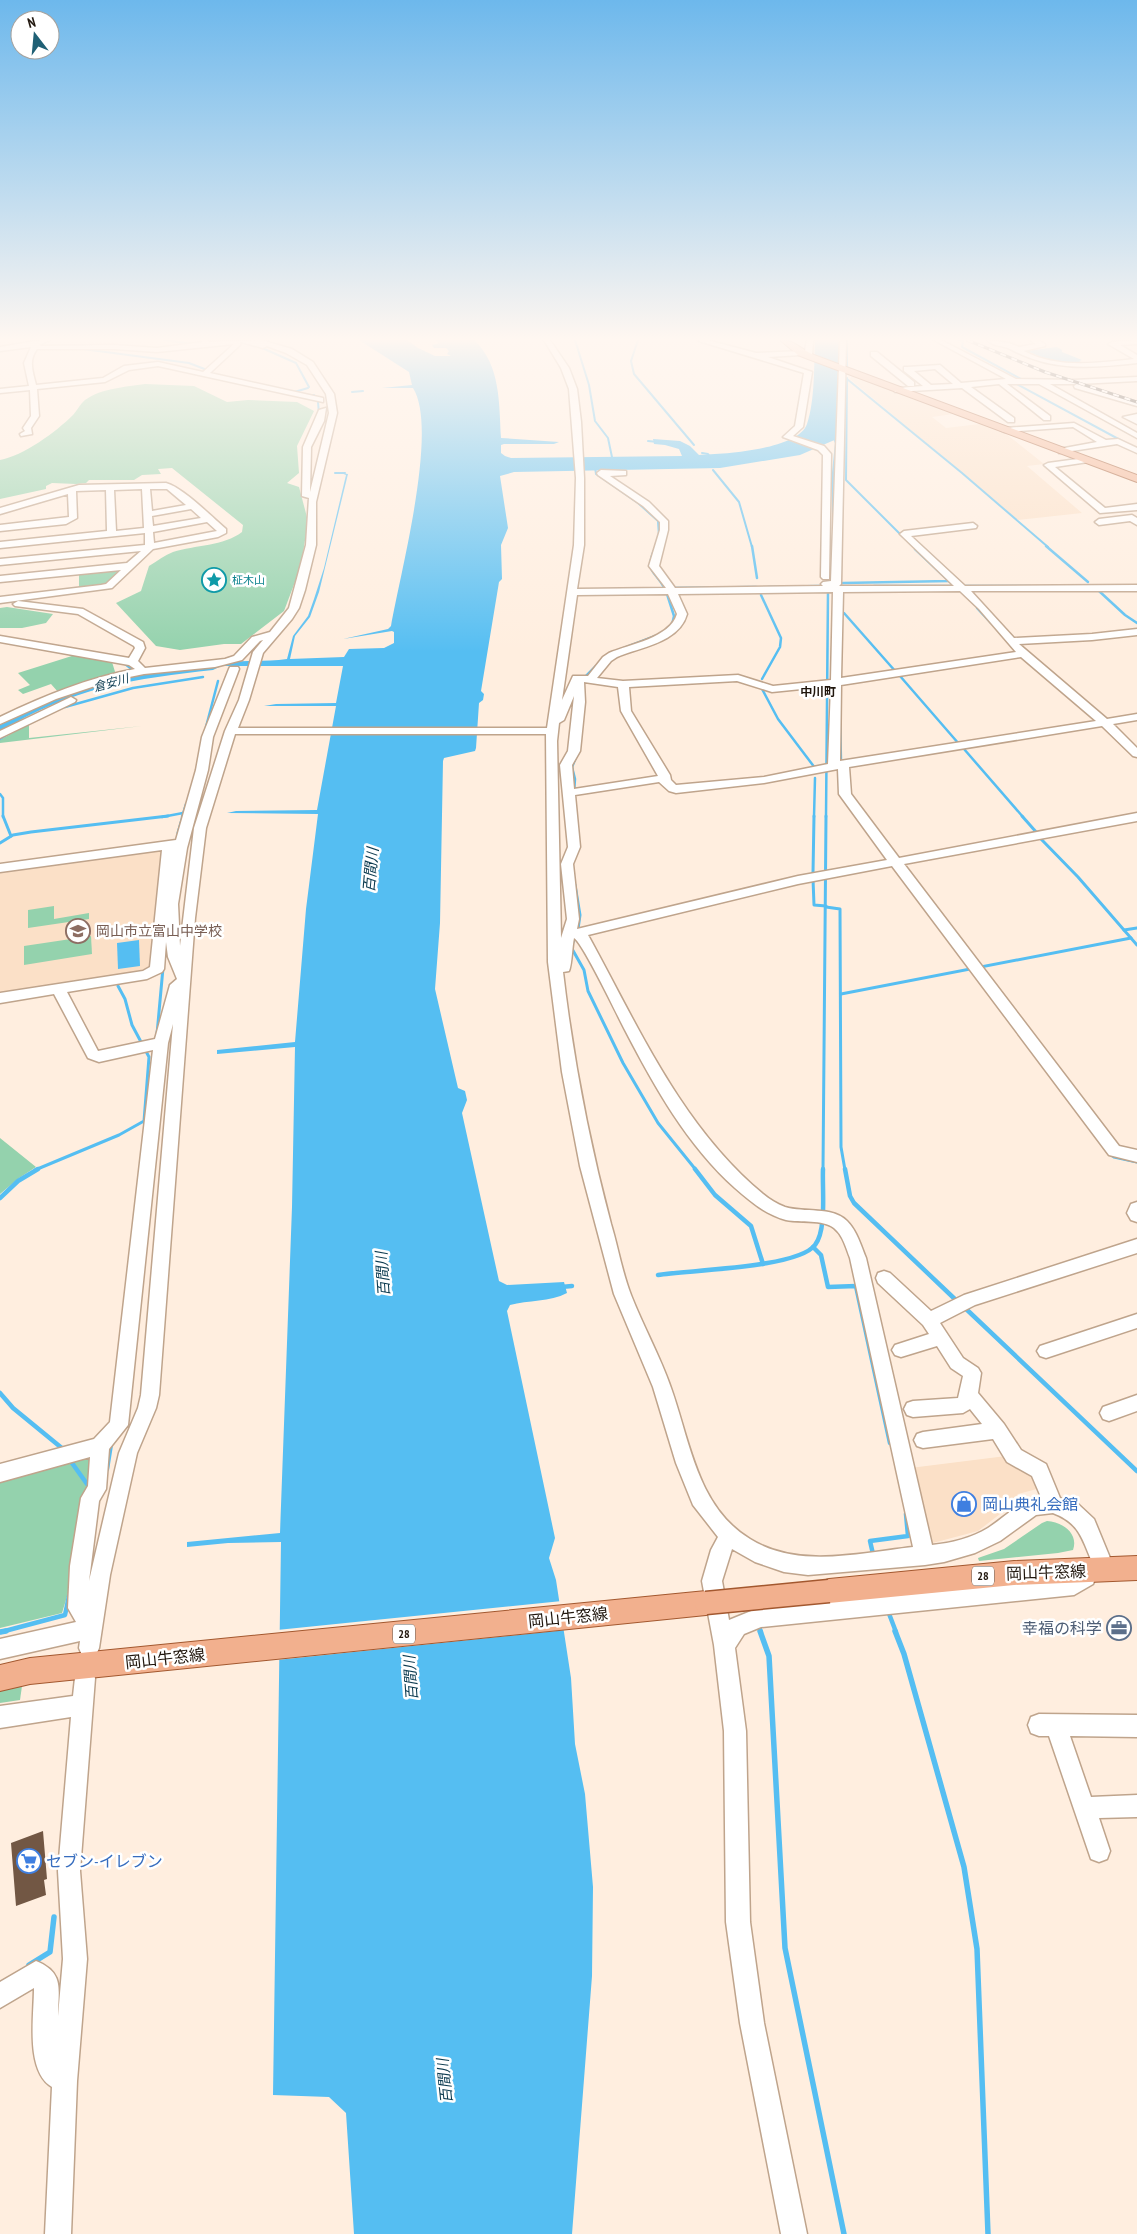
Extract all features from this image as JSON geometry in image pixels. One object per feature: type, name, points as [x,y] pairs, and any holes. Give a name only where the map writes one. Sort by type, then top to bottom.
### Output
[{"type":"main road","points":[[1042,444],[1137,480]]},
{"type":"main road","name":"岡山牛窓線","points":[[0,1678],[30,1671],[1014,1572],[1137,1568]]},
{"type":"street","points":[[309,444],[307,448],[307,470],[304,490],[307,498],[312,502]]},
{"type":"street","points":[[90,1638],[100,1575],[128,1453],[147,1408],[150,1395],[184,981],[200,828],[231,731],[244,700],[255,661],[262,646],[294,608],[305,574],[311,545],[312,502],[326,444]]},
{"type":"street","points":[[578,444],[580,515],[573,592],[552,727],[551,817],[557,982],[569,1072],[588,1166],[622,1294],[659,1380],[685,1463],[700,1499],[719,1525],[742,1545],[762,1555],[784,1562],[808,1566],[926,1556],[968,1546],[993,1535],[1032,1507],[1053,1504],[1072,1511],[1087,1525],[1097,1570],[1074,1585],[761,1618],[737,1628],[724,1645]]},
{"type":"street","points":[[808,444],[826,451],[828,457],[834,683],[832,767],[845,794],[1114,1151],[1137,1156]]},
{"type":"street","points":[[1062,452],[1099,444]]},
{"type":"street","points":[[1124,444],[1137,451]]},
{"type":"street","points":[[820,448],[838,445],[836,584],[830,588]]},
{"type":"street","points":[[1085,460],[1048,465],[1103,511],[1137,508]]},
{"type":"street","points":[[231,731],[534,731],[552,727],[558,721],[573,685],[585,679],[613,655],[631,646],[662,637],[676,627],[682,614],[671,589],[654,566],[664,530],[664,521],[646,504],[601,473],[622,473]]},
{"type":"street","points":[[146,487],[150,547]]},
{"type":"street","points":[[0,528],[35,512],[72,490],[170,487],[223,531],[218,534],[150,547],[0,562]]},
{"type":"street","points":[[110,488],[112,534]]},
{"type":"street","points":[[0,511],[35,512],[66,521],[73,518],[72,490]]},
{"type":"street","points":[[148,514],[193,506]]},
{"type":"street","points":[[1099,522],[1132,518],[1137,522]]},
{"type":"street","points":[[0,545],[148,530],[208,519]]},
{"type":"street","points":[[973,526],[904,534],[997,624],[1023,654],[1104,723],[1137,754]]},
{"type":"street","points":[[0,601],[109,586],[150,547]]},
{"type":"street","points":[[0,579],[129,566]]},
{"type":"street","points":[[573,592],[671,589],[1137,588]]},
{"type":"street","points":[[0,601],[80,611],[139,644],[139,672]]},
{"type":"street","points":[[1010,641],[1092,637],[1137,632]]},
{"type":"street","points":[[0,721],[46,699],[139,672],[232,660],[241,656],[247,646],[256,639],[273,634]]},
{"type":"street","points":[[0,639],[139,672],[234,669],[246,662],[255,661]]},
{"type":"street","points":[[585,679],[623,684],[738,678],[772,689],[834,683],[1023,654]]},
{"type":"street","points":[[0,998],[147,975],[157,969],[165,925],[175,844],[204,761],[208,734],[219,712],[234,669]]},
{"type":"street","points":[[0,735],[13,726],[81,696],[116,686],[139,672]]},
{"type":"street","points":[[585,679],[574,751],[566,765],[572,792],[574,846],[567,864],[575,934],[604,980],[671,1098],[711,1152],[758,1199],[788,1214],[823,1219],[839,1223],[844,1228],[858,1258],[926,1556]]},
{"type":"street","points":[[623,684],[626,711],[664,775],[665,780],[676,790],[764,780],[1137,717]]},
{"type":"street","points":[[0,721],[13,726]]},
{"type":"street","points":[[572,792],[659,779],[665,780]]},
{"type":"street","points":[[551,817],[558,819],[566,841],[574,846]]},
{"type":"street","points":[[557,982],[564,972],[564,951],[575,934],[818,876],[1137,817]]},
{"type":"street","points":[[0,868],[175,844]]},
{"type":"street","points":[[165,925],[176,965],[184,981]]},
{"type":"street","points":[[0,1473],[100,1446],[119,1425],[149,1046],[177,985],[184,981]]},
{"type":"street","points":[[58,989],[93,1054],[99,1058],[149,1046]]},
{"type":"street","points":[[1137,1208],[1135,1212],[1137,1216]]},
{"type":"street","points":[[929,1320],[960,1304],[1137,1246]]},
{"type":"street","points":[[884,1278],[929,1320],[957,1363],[972,1373],[970,1395],[963,1405],[913,1409]]},
{"type":"street","points":[[1046,1351],[1137,1321]]},
{"type":"street","points":[[902,1350],[940,1338]]},
{"type":"street","points":[[970,1395],[998,1430],[1014,1456],[1039,1470],[1053,1504]]},
{"type":"street","points":[[1109,1413],[1137,1403]]},
{"type":"street","points":[[923,1440],[998,1430]]},
{"type":"street","points":[[90,1638],[78,1608],[80,1566],[90,1498],[97,1489],[100,1446]]},
{"type":"street","points":[[730,1534],[719,1556],[712,1581],[724,1645],[735,1731],[738,1922],[743,1967],[794,2234]]},
{"type":"street","points":[[0,1649],[90,1638]]},
{"type":"street","points":[[58,2234],[65,2081],[75,1959],[69,1870],[85,1678]]},
{"type":"street","points":[[0,1717],[82,1705]]},
{"type":"street","points":[[1099,1851],[1084,1808],[1048,1725],[1137,1726]]},
{"type":"street","points":[[1084,1808],[1137,1806]]},
{"type":"street","points":[[0,1996],[36,1972],[46,1980],[46,2058],[55,2075],[65,2081]]},
{"type":"shaded area","points":[[928,444],[1019,444],[1044,464],[1027,466],[1082,513],[1018,520]]},
{"type":"shaded area","name":"岡山市立富山中学校","points":[[160,851],[164,853],[152,968],[146,972],[113,978],[111,975],[0,993],[0,873]]},
{"type":"shaded area","name":"岡山典礼会館","points":[[1006,1456],[1032,1467],[1039,1483],[1037,1489],[1018,1494],[1000,1514],[978,1531],[929,1544],[910,1468]]},
{"type":"green space","points":[[35,444],[298,444],[299,473],[287,483],[299,487],[308,521],[301,566],[284,611],[241,644],[224,644],[180,650],[156,646],[116,603],[141,591],[149,566],[164,556],[173,552],[209,545],[235,537],[242,532],[243,525],[172,468],[158,469],[161,474],[142,475],[134,480],[89,480],[86,483],[76,484],[52,483],[46,486],[46,489],[0,499],[0,460],[19,454]]},
{"type":"green space","points":[[122,570],[106,585],[79,589],[79,572]]},
{"type":"green space","points":[[7,607],[53,614],[46,623],[22,628],[0,628],[0,608]]},
{"type":"green space","points":[[75,655],[112,662],[116,675],[59,693],[51,684],[23,694],[18,690],[30,685],[18,673]]},
{"type":"green space","points":[[29,725],[29,738],[142,726],[0,743],[0,740]]},
{"type":"green space","points":[[54,906],[54,919],[89,913],[89,919],[28,928],[28,910]]},
{"type":"green space","points":[[91,936],[92,954],[24,965],[24,946]]},
{"type":"green space","points":[[0,1138],[36,1167],[0,1194]]},
{"type":"green space","points":[[95,1454],[69,1590],[62,1613],[0,1628],[0,1477]]},
{"type":"green space","points":[[1047,1521],[1063,1526],[1068,1530],[1074,1538],[1073,1550],[979,1561],[978,1558],[1004,1549]]},
{"type":"green space","points":[[22,1686],[20,1700],[0,1703],[0,1691]]},
{"type":"water","points":[[421,444],[503,444],[501,445],[501,453],[511,458],[682,456],[679,449],[657,444],[687,444],[699,455],[741,452],[777,444],[825,444],[800,455],[720,468],[514,472],[500,476],[508,528],[501,545],[502,579],[499,582],[481,691],[484,694],[483,700],[479,703],[476,748],[475,751],[444,758],[443,761],[440,923],[435,989],[458,1088],[465,1091],[467,1100],[462,1113],[499,1281],[507,1285],[564,1282],[567,1293],[553,1298],[510,1305],[507,1311],[555,1538],[549,1558],[556,1580],[571,1678],[575,1744],[585,1794],[593,1887],[592,1976],[572,2234],[354,2234],[346,2113],[329,2097],[273,2095],[281,1542],[228,1543],[187,1547],[187,1542],[280,1533],[292,1207],[295,1047],[217,1054],[217,1050],[295,1042],[306,909],[318,814],[227,813],[236,811],[317,810],[336,706],[264,706],[336,703],[343,666],[221,666],[213,670],[131,682],[78,695],[26,717],[0,732],[0,725],[63,696],[102,682],[132,675],[226,662],[287,659],[293,636],[308,616],[324,568],[346,475],[341,473],[348,474],[319,592],[310,617],[295,636],[290,659],[344,657],[349,649],[384,648],[394,643],[394,632],[392,631],[343,639],[388,629],[391,626],[409,539],[420,468]]},
{"type":"water","points":[[139,940],[140,966],[118,969],[117,943]]},
{"type":"pier","points":[[562,1601],[566,1630],[277,1660],[277,1630]]},
{"type":"building","name":"セブン-イレブン","points":[[43,1831],[47,1879],[44,1880],[46,1895],[16,1906],[11,1843]]},
{"type":"waterway","points":[[609,444],[613,462]]},
{"type":"waterway","points":[[833,546],[833,472],[836,444]]},
{"type":"waterway","points":[[846,444],[846,480],[903,537]]},
{"type":"waterway","points":[[927,444],[1048,547]]},
{"type":"waterway","points":[[1128,444],[1137,449]]},
{"type":"waterway","points":[[702,453],[708,454],[710,457]]},
{"type":"waterway","points":[[595,467],[596,474],[638,503],[658,521],[659,536]]},
{"type":"waterway","points":[[713,470],[739,502],[752,547]]},
{"type":"waterway","points":[[335,473],[345,473]]},
{"type":"waterway","points":[[656,546],[650,566],[665,589]]},
{"type":"waterway","points":[[752,546],[757,578]]},
{"type":"waterway","points":[[1046,546],[1088,582]]},
{"type":"waterway","points":[[843,583],[949,581],[915,549]]},
{"type":"waterway","points":[[830,583],[832,568]]},
{"type":"waterway","points":[[768,587],[819,586]]},
{"type":"waterway","points":[[874,586],[1030,586]]},
{"type":"waterway","points":[[671,588],[756,587]]},
{"type":"waterway","points":[[826,817],[828,591]]},
{"type":"waterway","points":[[1099,591],[1125,615],[1137,623]]},
{"type":"waterway","points":[[667,594],[674,616],[672,625]]},
{"type":"waterway","points":[[761,595],[781,638],[780,647],[762,679]]},
{"type":"waterway","points":[[977,608],[991,623]]},
{"type":"waterway","points":[[840,613],[844,613],[896,672]]},
{"type":"waterway","points":[[611,653],[658,635]]},
{"type":"waterway","name":"倉安川","points":[[125,664],[137,673]]},
{"type":"waterway","points":[[586,676],[596,666]]},
{"type":"waterway","points":[[900,676],[959,744]]},
{"type":"waterway","name":"倉安川","points":[[65,707],[133,688],[203,677]]},
{"type":"waterway","points":[[206,727],[218,681]]},
{"type":"waterway","points":[[761,687],[778,719],[815,768]]},
{"type":"waterway","points":[[840,716],[841,762]]},
{"type":"waterway","points":[[0,739],[11,732]]},
{"type":"waterway","points":[[964,749],[1023,817]]},
{"type":"waterway","points":[[574,793],[575,779],[572,767],[579,750]]},
{"type":"waterway","points":[[814,817],[815,778]]},
{"type":"waterway","points":[[0,794],[3,798],[3,816]]},
{"type":"waterway","points":[[182,817],[186,804]]},
{"type":"waterway","points":[[166,816],[183,813]]},
{"type":"waterway","points":[[3,816],[11,836]]},
{"type":"waterway","points":[[0,843],[13,835],[31,832],[166,816]]},
{"type":"waterway","points":[[162,817],[166,816]]},
{"type":"waterway","points":[[178,833],[183,816]]},
{"type":"waterway","points":[[813,873],[814,816]]},
{"type":"waterway","points":[[825,906],[826,816]]},
{"type":"waterway","points":[[1022,816],[1037,833]]},
{"type":"waterway","points":[[1041,839],[1078,877],[1131,938]]},
{"type":"waterway","points":[[813,879],[814,905],[825,906]]},
{"type":"waterway","points":[[575,885],[580,915],[578,929]]},
{"type":"waterway","points":[[823,1170],[825,906]]},
{"type":"waterway","points":[[826,907],[840,909],[841,1147],[845,1170]]},
{"type":"waterway","points":[[1124,930],[1137,928]]},
{"type":"waterway","points":[[841,994],[1131,938]]},
{"type":"waterway","points":[[1131,938],[1137,945]]},
{"type":"waterway","points":[[574,940],[571,947],[584,970],[588,991],[623,1063],[658,1123],[696,1170]]},
{"type":"waterway","points":[[157,1034],[163,968]]},
{"type":"waterway","points":[[35,1170],[119,1135],[144,1121],[149,1057],[132,1025],[125,999],[118,986]]},
{"type":"waterway","points":[[1109,1153],[1114,1157],[1137,1162]]},
{"type":"waterway","points":[[0,1198],[18,1181],[38,1169]]},
{"type":"waterway","points":[[695,1169],[715,1195],[751,1226],[763,1264]]},
{"type":"waterway","points":[[845,1169],[850,1196],[854,1203],[959,1303]]},
{"type":"waterway","points":[[763,1264],[788,1259],[805,1253],[815,1245],[819,1238],[823,1220],[823,1170]]},
{"type":"waterway","points":[[813,1247],[821,1255],[828,1287],[856,1286],[890,1443]]},
{"type":"waterway","points":[[658,1275],[763,1264]]},
{"type":"waterway","points":[[561,1287],[572,1286]]},
{"type":"waterway","points":[[964,1307],[1137,1471]]},
{"type":"waterway","points":[[0,1393],[13,1408],[63,1449]]},
{"type":"waterway","points":[[107,1469],[111,1444]]},
{"type":"waterway","points":[[72,1463],[87,1484]]},
{"type":"waterway","points":[[873,1554],[870,1541],[908,1536],[906,1514]]},
{"type":"waterway","points":[[3,1632],[65,1615],[69,1596]]},
{"type":"waterway","points":[[888,1611],[896,1632]]},
{"type":"waterway","points":[[758,1624],[761,1632]]},
{"type":"waterway","points":[[760,1631],[769,1656],[785,1948],[844,2234]]},
{"type":"waterway","points":[[895,1631],[904,1654],[964,1867],[977,1949],[988,2234]]},
{"type":"waterway","points":[[29,1965],[50,1952],[54,1917]]},
{"type":"place","name":"柾木山","points":[[214,580]]},
{"type":"place","name":"岡山市立富山中学校","points":[[78,931]]},
{"type":"place","name":"岡山典礼会館","points":[[964,1504]]},
{"type":"place","name":"幸福の科学","points":[[1119,1628]]},
{"type":"place","name":"セブン-イレブン","points":[[29,1861]]},
{"type":"district","name":"中川町","points":[[818,692]]},
{"type":"water label","name":"百間川","points":[[371,870]]},
{"type":"water label","name":"百間川","points":[[383,1274]]},
{"type":"water label","name":"百間川","points":[[411,1678]]},
{"type":"water label","name":"百間川","points":[[445,2081]]}]
